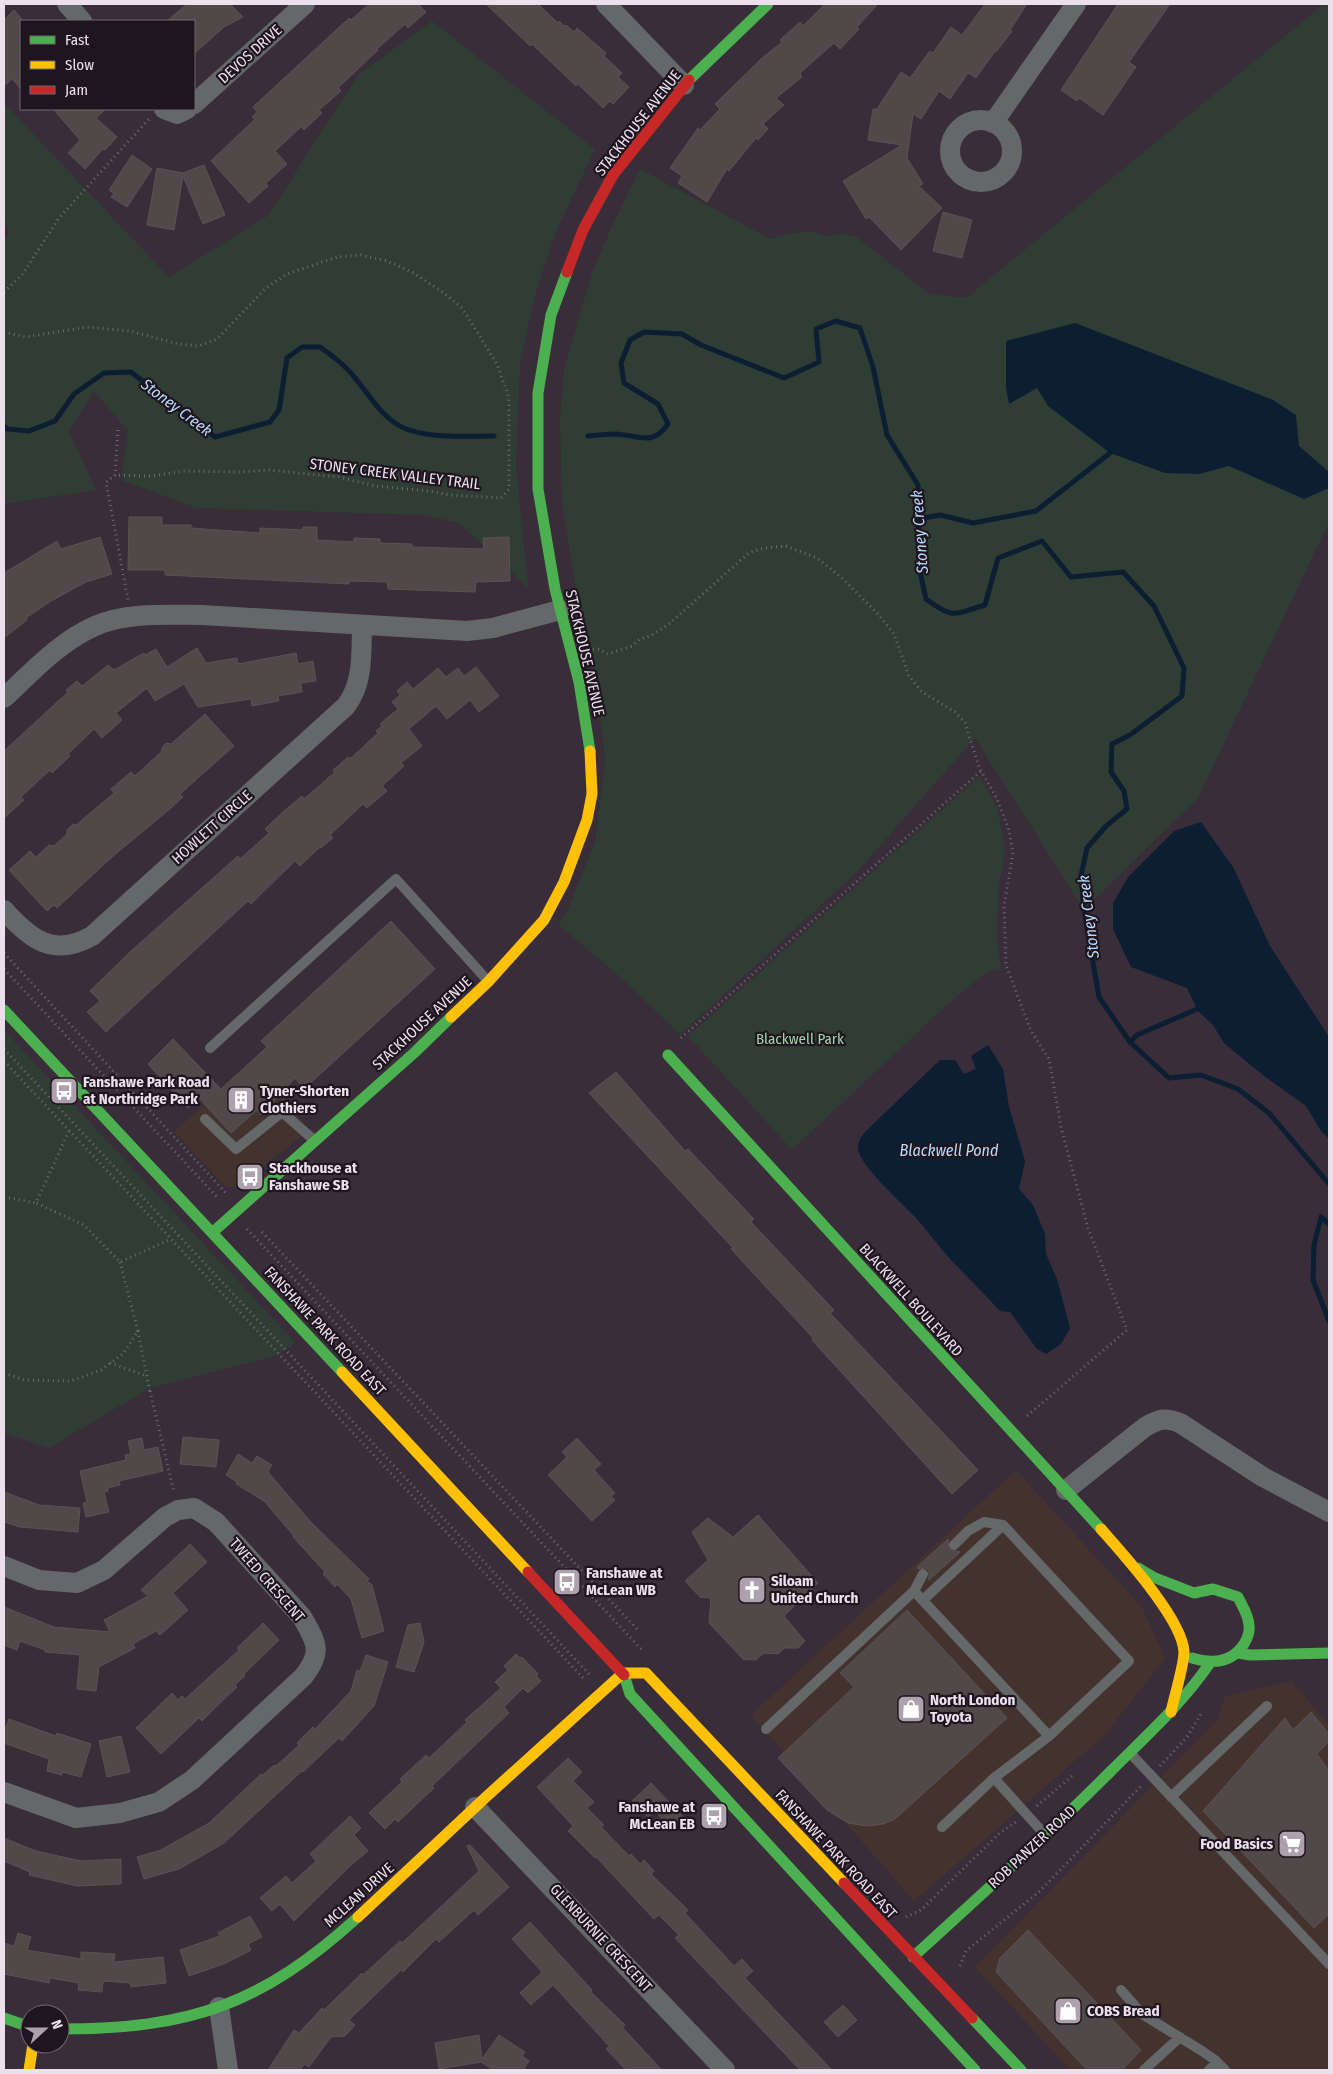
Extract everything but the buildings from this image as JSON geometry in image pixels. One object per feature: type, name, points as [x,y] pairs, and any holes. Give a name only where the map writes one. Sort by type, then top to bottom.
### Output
[{"type":"street","points":[[67,4],[81,20]]},
{"type":"street","name":"DEVOS DRIVE","points":[[195,103],[305,4]]},
{"type":"street","points":[[606,4],[684,85]]},
{"type":"street","name":"STACKHOUSE AVENUE","points":[[213,1232],[414,1053],[488,982],[544,920],[564,882],[592,794],[591,758],[579,682],[560,610],[538,490],[538,393],[551,315],[583,230],[613,175],[684,85],[768,4]]},
{"type":"street","points":[[993,123],[1076,4]]},
{"type":"street","points":[[158,112],[177,114],[186,110]]},
{"type":"street","points":[[4,698],[58,649],[74,638],[95,626],[132,618],[202,615],[467,630],[493,628],[560,610]]},
{"type":"street","name":"HOWLETT CIRCLE","points":[[4,910],[22,930],[44,943],[69,946],[92,936],[346,706],[357,689],[360,679],[362,625]]},
{"type":"street","name":"FANSHAWE PARK ROAD EAST","points":[[4,1010],[623,1673],[630,1694],[890,1980],[975,2070]]},
{"type":"street","name":"BLACKWELL BOULEVARD","points":[[668,1055],[1011,1433],[1133,1564],[1178,1631],[1184,1652],[1171,1712]]},
{"type":"street","points":[[1066,1490],[1144,1427],[1155,1421],[1168,1418],[1180,1423],[1263,1477],[1329,1512]]},
{"type":"street","name":"TWEED CRESCENT","points":[[4,1792],[76,1818],[120,1813],[160,1802],[192,1780],[303,1677],[311,1666],[317,1651],[312,1633],[302,1617],[216,1522],[194,1508],[178,1510]]},
{"type":"street","points":[[4,1566],[39,1580],[77,1583],[104,1570],[165,1517],[178,1510]]},
{"type":"street","name":"BLACKWELL BOULEVARD","points":[[1133,1564],[1191,1597],[1213,1589],[1238,1598],[1250,1623],[1284,1653]]},
{"type":"street","name":"BLACKWELL BOULEVARD","points":[[1178,1631],[1180,1615]]},
{"type":"street","points":[[1184,1652],[1191,1657],[1210,1663],[1226,1661],[1238,1653],[1248,1637],[1250,1623]]},
{"type":"street","points":[[1238,1653],[1250,1655],[1329,1653]]},
{"type":"street","points":[[1171,1712],[1210,1663]]},
{"type":"street","name":"FANSHAWE PARK ROAD EAST","points":[[623,1673],[646,1673],[1021,2070]]},
{"type":"street","name":"MCLEAN DRIVE","points":[[70,2029],[101,2030],[175,2021],[244,1998],[302,1965],[356,1920],[475,1807],[623,1673]]},
{"type":"street","name":"ROB PANZER ROAD","points":[[890,1980],[1046,1836],[1171,1712]]},
{"type":"street","name":"GLENBURNIE CRESCENT","points":[[475,1807],[725,2070]]},
{"type":"street","points":[[219,2007],[228,2070]]},
{"type":"street","points":[[4,2018],[20,2024]]},
{"type":"street","points":[[29,2070],[31,2054]]},
{"type":"lane","points":[[210,1048],[396,879],[488,982]]},
{"type":"lane","points":[[205,1119],[236,1149],[282,1112],[315,1142]]},
{"type":"lane","points":[[942,1827],[994,1778],[1049,1736],[1129,1661],[1003,1525],[984,1522],[968,1531],[954,1545]]},
{"type":"lane","points":[[923,1600],[1003,1525]]},
{"type":"lane","points":[[766,1729],[914,1591],[923,1574]]},
{"type":"lane","points":[[914,1591],[1049,1736]]},
{"type":"lane","points":[[1171,1797],[1267,1706]]},
{"type":"lane","points":[[1129,1752],[1329,1964]]},
{"type":"lane","points":[[994,1778],[1046,1836]]},
{"type":"lane","points":[[1121,1990],[1142,2014],[1180,2036],[1217,2062],[1225,2070]]},
{"type":"lane","points":[[1144,2070],[1180,2036]]},
{"type":"lane","points":[[1209,2070],[1217,2062]]},
{"type":"path","points":[[4,292],[22,275],[59,218],[158,112]]},
{"type":"path","name":"STONEY CREEK VALLEY TRAIL","points":[[4,332],[26,337],[87,327],[130,331],[178,344],[199,346],[217,340],[266,288],[286,274],[337,257],[361,255],[387,261],[412,272],[444,293],[462,308],[496,364],[509,398],[509,490],[501,498],[450,495],[410,488],[375,486],[339,477],[269,470],[240,472],[184,471],[152,476],[115,475]]},
{"type":"path","points":[[118,430],[115,475],[106,482],[132,618]]},
{"type":"path","points":[[592,648],[608,654],[632,646],[640,639],[650,636],[670,624],[750,552],[786,546],[817,558],[842,578],[878,614],[894,634],[909,676],[922,692],[955,712],[965,723],[972,750],[981,771],[997,799],[1009,830],[1013,853],[1004,906],[1006,965],[1031,1031],[1049,1059],[1061,1127],[1088,1228],[1127,1330],[1025,1417],[1011,1433]]},
{"type":"path","points":[[678,1040],[981,771]]},
{"type":"path","points":[[4,953],[230,1197]]},
{"type":"path","points":[[4,968],[644,1652]]},
{"type":"path","points":[[4,1049],[604,1690]]},
{"type":"path","points":[[4,1060],[584,1679]]},
{"type":"path","points":[[36,1203],[69,1130]]},
{"type":"path","points":[[4,1197],[36,1203],[84,1225],[120,1262],[138,1331],[178,1510]]},
{"type":"path","points":[[262,1232],[637,1629]]},
{"type":"path","points":[[120,1262],[171,1239]]},
{"type":"path","points":[[4,1373],[25,1380],[71,1380],[101,1370],[110,1364],[123,1354],[138,1331]]},
{"type":"path","points":[[110,1364],[147,1376]]},
{"type":"path","points":[[960,1966],[966,1951],[1040,1891],[1187,1737],[1205,1707]]},
{"type":"path","points":[[906,1917],[921,1910],[1001,1832],[1026,1815],[1074,1774]]},
{"type":"shaded area","points":[[253,1059],[310,1130],[237,1186],[226,1187],[174,1132]]},
{"type":"shaded area","points":[[1016,1470],[1142,1607],[1165,1658],[1106,1734],[914,1901],[751,1715]]},
{"type":"shaded area","points":[[1292,1681],[1329,1725],[1329,2070],[1070,2070],[975,1967],[1217,1720],[1225,1696]]},
{"type":"green space","points":[[1324,4],[1329,4],[1329,522],[1198,798],[1084,910],[975,738],[856,873],[680,1035],[627,983],[558,924],[567,911],[595,842],[605,760],[593,655],[575,583],[562,503],[560,420],[564,369],[593,270],[640,169],[770,239],[793,233],[812,231],[825,236],[844,234],[855,236],[930,294],[966,298]]},
{"type":"green space","points":[[432,21],[595,149],[555,234],[534,298],[520,365],[516,464],[528,588],[459,523],[424,515],[197,508],[121,480],[128,431],[94,391],[69,431],[96,490],[4,504],[4,239],[9,233],[4,219],[4,103],[169,277],[269,215],[359,74]]},
{"type":"green space","name":"Blackwell Park","points":[[980,776],[998,810],[1005,851],[998,891],[997,937],[1001,971],[992,969],[948,1004],[792,1150],[688,1036]]},
{"type":"green space","points":[[4,1030],[295,1342],[279,1355],[150,1388],[49,1448],[4,1433]]},
{"type":"water","points":[[1075,323],[1273,400],[1296,415],[1299,446],[1329,472],[1329,488],[1304,499],[1229,466],[1199,474],[1165,473],[1110,453],[1048,406],[1037,388],[1009,404],[1006,388],[1006,341]]},
{"type":"water","points":[[1201,822],[1233,867],[1270,946],[1329,1037],[1329,1139],[1321,1131],[1306,1106],[1264,1076],[1224,1043],[1213,1025],[1198,1011],[1187,988],[1131,967],[1113,929],[1113,903],[1129,876],[1174,831]]},
{"type":"water","name":"Blackwell Pond","points":[[988,1045],[1003,1069],[1009,1107],[1025,1161],[1019,1189],[1033,1205],[1045,1234],[1046,1254],[1057,1279],[1070,1328],[1061,1344],[1046,1354],[1037,1349],[1010,1312],[1000,1311],[952,1261],[915,1217],[873,1174],[860,1156],[858,1149],[859,1142],[865,1132],[940,1060],[955,1060],[964,1074],[976,1069],[971,1056]]},
{"type":"waterway","name":"Stoney Creek","points":[[588,436],[615,434],[651,438],[662,431],[668,424],[658,404],[624,383],[621,363],[630,340],[644,332],[682,334],[701,345],[784,378],[819,362],[816,329],[836,321],[860,328],[873,367],[887,435],[918,485],[919,567],[926,599],[935,606],[954,613],[985,605],[998,558],[1042,541],[1071,577],[1123,572],[1154,606],[1184,668],[1182,696],[1130,735],[1112,744],[1111,772],[1124,791],[1127,809],[1106,826],[1087,848],[1081,876],[1084,910],[1099,997],[1130,1042],[1169,1078],[1201,1075],[1238,1089],[1269,1113],[1329,1184]]},
{"type":"waterway","name":"Stoney Creek","points":[[4,426],[7,429],[29,431],[55,421],[74,394],[104,373],[131,372],[215,437],[270,422],[279,410],[287,358],[302,347],[320,347],[346,368],[376,405],[395,423],[429,435],[494,436]]},
{"type":"waterway","points":[[918,519],[940,515],[973,523],[1036,511],[1110,453]]},
{"type":"waterway","points":[[1130,1042],[1137,1035],[1197,1009]]},
{"type":"waterway","name":"Stoney Creek","points":[[1329,1224],[1321,1217],[1314,1245],[1313,1280],[1329,1321]]},
{"type":"traffic: fast","points":[[689,80],[768,4]]},
{"type":"traffic: fast","points":[[567,272],[551,315],[538,393],[538,489],[555,589],[579,682],[590,751]]},
{"type":"traffic: fast","points":[[4,1010],[342,1372]]},
{"type":"traffic: fast","points":[[213,1232],[414,1053],[451,1017]]},
{"type":"traffic: fast","points":[[668,1055],[1101,1529]]},
{"type":"traffic: fast","points":[[1138,1568],[1153,1577],[1194,1593],[1213,1589],[1238,1597],[1249,1622],[1249,1633],[1244,1644],[1234,1655],[1221,1660],[1207,1661],[1192,1658]]},
{"type":"traffic: fast","points":[[1238,1653],[1250,1655],[1329,1653]]},
{"type":"traffic: fast","points":[[913,1957],[1037,1843],[1150,1733],[1210,1663]]},
{"type":"traffic: fast","points":[[624,1675],[630,1694],[975,2070]]},
{"type":"traffic: fast","points":[[70,2029],[148,2024],[186,2017],[221,2006],[255,1991],[289,1972],[323,1947],[358,1917]]},
{"type":"traffic: fast","points":[[4,2018],[20,2024]]},
{"type":"traffic: fast","points":[[972,2018],[1021,2070]]},
{"type":"traffic: slow","points":[[451,1017],[488,982],[544,920],[564,882],[587,820],[592,794],[590,751]]},
{"type":"traffic: slow","points":[[342,1372],[528,1572]]},
{"type":"traffic: slow","points":[[1101,1529],[1150,1588],[1174,1623],[1181,1639],[1184,1658],[1171,1712]]},
{"type":"traffic: slow","points":[[623,1673],[646,1673],[844,1883]]},
{"type":"traffic: slow","points":[[358,1917],[486,1797],[623,1673]]},
{"type":"traffic: slow","points":[[29,2070],[31,2054]]},
{"type":"traffic: jam","points":[[567,272],[583,230],[613,175],[689,80]]},
{"type":"traffic: jam","points":[[528,1572],[624,1675]]},
{"type":"traffic: jam","points":[[844,1883],[972,2018]]},
{"type":"place","name":"Fanshawe Park Road at Northridge Park","points":[[64,1091]]},
{"type":"place","name":"Tyner-Shorten Clothiers","points":[[241,1100]]},
{"type":"place","name":"Stackhouse at Fanshawe SB","points":[[250,1177]]},
{"type":"place","name":"Fanshawe at McLean WB","points":[[567,1582]]},
{"type":"place","name":"Siloam United Church","points":[[752,1590]]},
{"type":"place","name":"North London Toyota","points":[[911,1709]]},
{"type":"place","name":"Fanshawe at McLean EB","points":[[714,1816]]},
{"type":"place","name":"Food Basics","points":[[1292,1844]]},
{"type":"place","name":"COBS Bread","points":[[1068,2011]]}]
